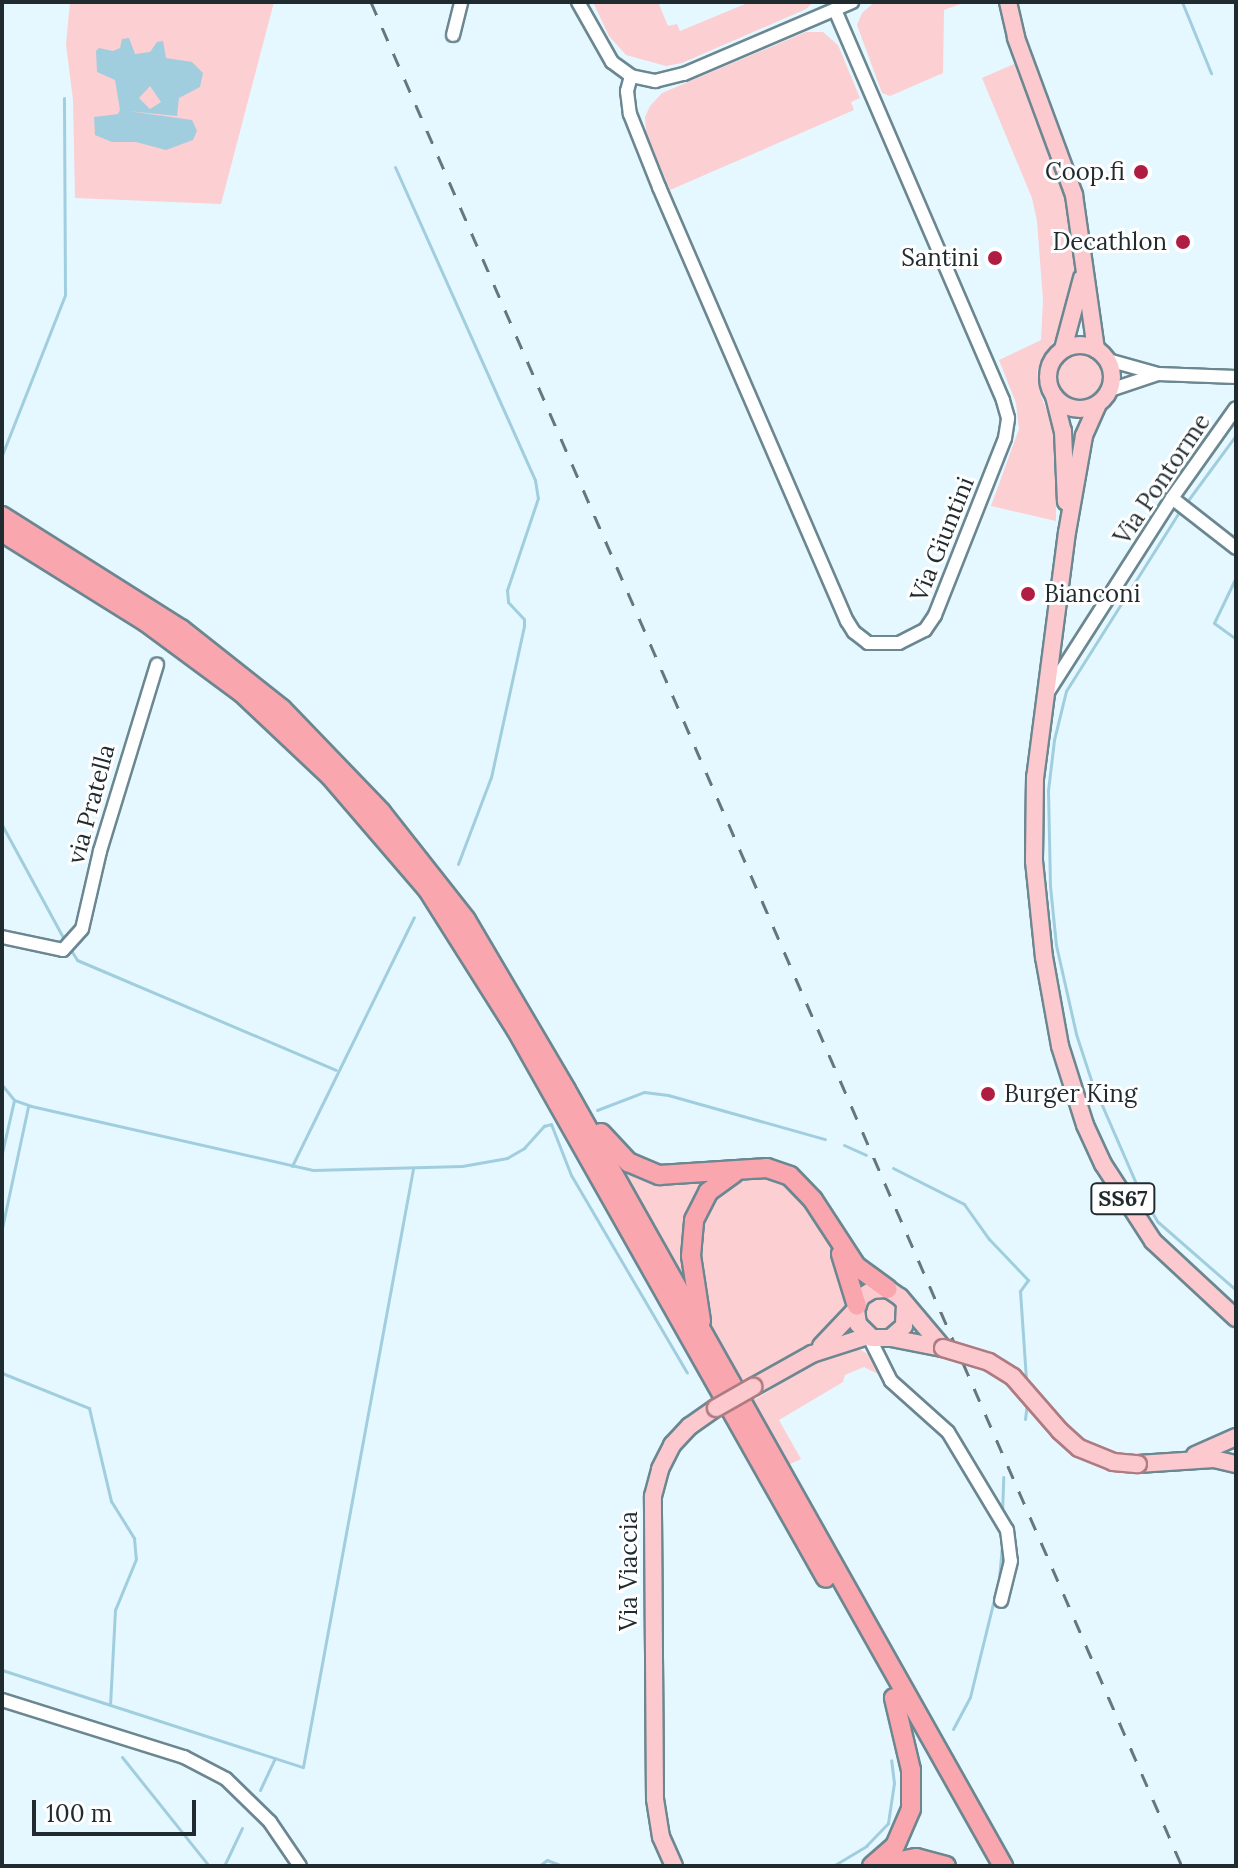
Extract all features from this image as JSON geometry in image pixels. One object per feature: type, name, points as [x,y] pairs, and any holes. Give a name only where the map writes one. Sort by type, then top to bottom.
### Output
[{"type":"highway","points":[[2,516],[156,612],[208,648],[282,709],[351,777],[408,843],[466,920],[566,1090],[1003,1866]]},
{"type":"highway","points":[[2,532],[146,622],[219,674],[330,776],[428,890],[516,1029],[989,1866]]},
{"type":"highway","points":[[566,1090],[612,1149],[638,1168],[670,1176],[767,1168],[790,1176],[805,1189],[856,1266],[888,1289]]},
{"type":"highway","points":[[704,1336],[692,1272],[694,1220],[712,1187],[740,1170]]},
{"type":"highway","points":[[830,1229],[856,1307]]},
{"type":"highway","points":[[875,1866],[895,1846],[911,1809],[911,1770],[894,1698]]},
{"type":"highway","points":[[875,1866],[916,1858],[946,1866]]},
{"type":"main road","points":[[998,2],[1016,38],[1074,195],[1084,268],[1102,355],[1112,372],[1110,390],[1098,404],[1084,436],[1067,532],[1046,695]]},
{"type":"main road","points":[[1008,2],[1016,38]]},
{"type":"main road","points":[[1063,349],[1084,268]]},
{"type":"main road","points":[[1067,532],[1063,431],[1048,376],[1055,356],[1063,349],[1083,344],[1102,355]]},
{"type":"main road","points":[[1054,396],[1071,408],[1098,404]]},
{"type":"main road","name":"SS67","points":[[1046,695],[1035,777],[1034,861],[1044,957],[1060,1046],[1092,1142],[1132,1213],[1173,1263],[1236,1318]]},
{"type":"main road","points":[[812,1354],[869,1291],[888,1289],[897,1294],[943,1348]]},
{"type":"main road","points":[[891,1338],[905,1323],[905,1305]]},
{"type":"main road","points":[[856,1307],[858,1324],[868,1336]]},
{"type":"main road","points":[[812,1354],[868,1336],[943,1348],[989,1362],[1013,1377],[1079,1448],[1113,1462],[1138,1464],[1178,1460],[1211,1451],[1236,1437]]},
{"type":"main road","name":"Via Viaccia","points":[[674,1866],[661,1837],[655,1799],[653,1496],[660,1469],[672,1445],[690,1426],[812,1354]]},
{"type":"main road","points":[[1178,1460],[1236,1464]]},
{"type":"street","points":[[453,35],[461,2]]},
{"type":"street","points":[[578,2],[607,56],[631,76],[643,80],[669,79],[852,2]]},
{"type":"street","name":"Via Giuntini","points":[[631,76],[628,104],[642,143],[847,621],[868,643],[899,643],[925,630],[935,615],[1005,438],[1008,418],[835,10]]},
{"type":"street","points":[[1102,355],[1158,374],[1236,377]]},
{"type":"street","points":[[1110,390],[1158,374]]},
{"type":"street","name":"Via Pontorme","points":[[1046,695],[1180,504],[1236,408]]},
{"type":"street","points":[[1180,504],[1236,548]]},
{"type":"street","name":"via Pratella","points":[[2,937],[63,950],[76,941],[82,929],[104,837],[157,665]]},
{"type":"street","points":[[868,1336],[883,1369],[900,1391],[933,1415],[948,1432],[1007,1530],[1011,1561],[1001,1601]]},
{"type":"street","points":[[883,1369],[891,1338]]},
{"type":"street","points":[[2,1700],[184,1757],[226,1779],[270,1822],[300,1866]]},
{"type":"shaded area","points":[[70,2],[274,2],[221,204],[75,198],[73,100],[66,44]]},
{"type":"shaded area","points":[[593,2],[658,2],[668,26],[677,24],[680,31],[750,2],[813,2],[806,9],[682,63],[666,66],[626,55],[609,36]]},
{"type":"shaded area","points":[[875,2],[966,2],[944,10],[943,73],[890,96],[882,93],[857,25],[862,13]]},
{"type":"shaded area","points":[[806,32],[823,32],[838,45],[860,98],[851,102],[854,110],[670,190],[646,132],[645,117],[650,106],[662,93]]},
{"type":"shaded area","points":[[1014,64],[1066,196],[1073,234],[1075,264],[1071,295],[1058,334],[1037,370],[1040,393],[1056,435],[1056,521],[991,506],[1019,429],[1016,403],[999,360],[1041,340],[1043,300],[1037,221],[1032,198],[982,78]]},
{"type":"shaded area","points":[[1080,354],[1096,361],[1103,377],[1096,393],[1080,400],[1064,393],[1057,377],[1064,361]]},
{"type":"shaded area","points":[[614,1158],[709,1177],[686,1289]]},
{"type":"shaded area","points":[[760,1176],[781,1180],[801,1194],[835,1252],[847,1301],[842,1315],[817,1342],[746,1380],[756,1399],[834,1350],[859,1349],[870,1355],[880,1375],[864,1367],[845,1375],[843,1382],[779,1420],[801,1459],[788,1465],[710,1324],[705,1311],[696,1230],[724,1183]]},
{"type":"shaded area","points":[[882,1297],[894,1302],[899,1314],[894,1326],[882,1331],[870,1326],[865,1314],[870,1302]]},
{"type":"water","points":[[129,38],[135,54],[150,52],[157,42],[163,41],[166,58],[192,62],[203,73],[200,87],[179,98],[177,116],[128,111],[192,120],[197,131],[193,140],[166,150],[136,142],[112,142],[95,135],[94,117],[118,114],[120,110],[115,80],[97,72],[96,51],[99,48],[113,51],[120,48],[122,39]],"holes":[[[150,86],[161,102],[150,109],[139,98]]]},
{"type":"waterway","points":[[1182,2],[1211,73]]},
{"type":"waterway","points":[[2,455],[65,295],[64,98]]},
{"type":"waterway","points":[[395,167],[535,480],[538,498],[507,590],[508,602],[524,619],[524,626],[491,777],[458,864]]},
{"type":"waterway","points":[[1186,503],[1236,435]]},
{"type":"waterway","points":[[1181,509],[1066,691],[1054,740],[1048,790],[1050,886],[1056,945],[1076,1034],[1091,1080],[1138,1188],[1158,1222],[1236,1290]]},
{"type":"waterway","points":[[1236,577],[1214,623],[1236,639]]},
{"type":"waterway","points":[[2,825],[65,941]]},
{"type":"waterway","points":[[292,1166],[414,917]]},
{"type":"waterway","points":[[69,947],[77,960],[336,1070]]},
{"type":"waterway","points":[[2,1085],[14,1100],[31,1106],[313,1170],[462,1166],[507,1158],[524,1148],[544,1126],[551,1124],[571,1175],[687,1373]]},
{"type":"waterway","points":[[597,1110],[644,1092],[668,1095],[825,1139]]},
{"type":"waterway","points":[[2,1153],[14,1100]]},
{"type":"waterway","points":[[2,1228],[28,1107]]},
{"type":"waterway","points":[[844,1145],[866,1155]]},
{"type":"waterway","points":[[893,1168],[964,1204],[989,1239],[1028,1280],[1020,1291],[1026,1380]]},
{"type":"waterway","points":[[2,1670],[303,1767],[413,1169]]},
{"type":"waterway","points":[[2,1373],[89,1408],[111,1501],[134,1538],[136,1559],[115,1610],[110,1705]]},
{"type":"waterway","points":[[1025,1419],[1027,1403]]},
{"type":"waterway","points":[[1002,1514],[1003,1477]]},
{"type":"waterway","points":[[953,1729],[970,1697],[999,1579],[1002,1541]]},
{"type":"waterway","points":[[122,1757],[209,1866]]},
{"type":"waterway","points":[[260,1790],[275,1758]]},
{"type":"waterway","points":[[833,1866],[866,1846],[888,1823],[894,1783],[891,1760]]},
{"type":"waterway","points":[[224,1866],[242,1828]]},
{"type":"waterway","points":[[539,1866],[547,1860],[563,1866]]},
{"type":"railway","points":[[371,2],[1182,1866]]},
{"type":"place","name":"Coop.fi","points":[[1141,172]]},
{"type":"place","name":"Decathlon","points":[[1183,242]]},
{"type":"place","name":"Santini","points":[[995,258]]},
{"type":"place","name":"Bianconi","points":[[1028,594]]},
{"type":"place","name":"Burger King","points":[[988,1094]]}]
